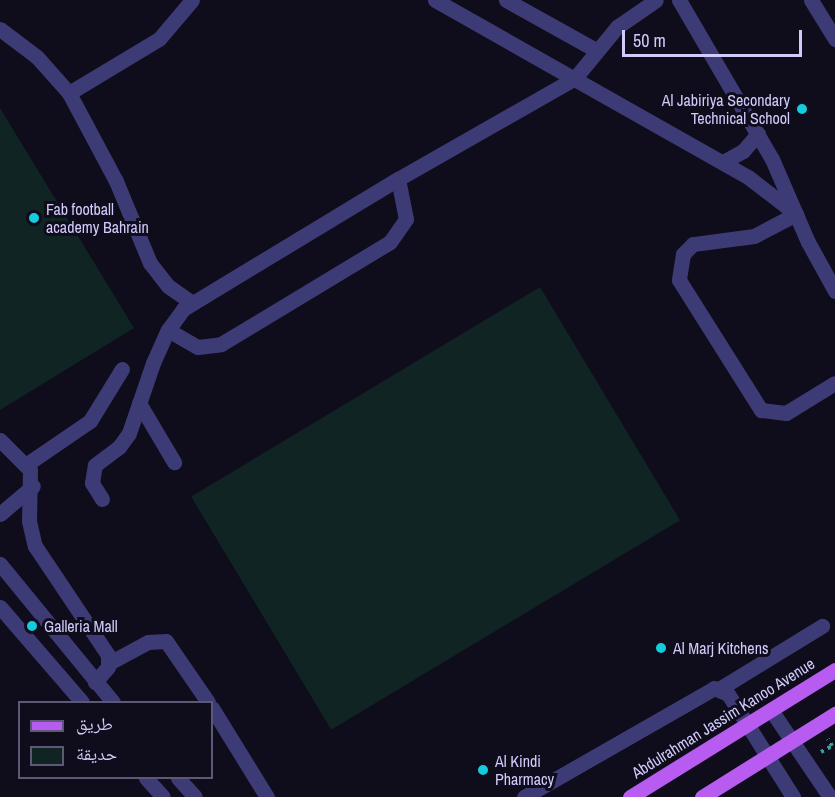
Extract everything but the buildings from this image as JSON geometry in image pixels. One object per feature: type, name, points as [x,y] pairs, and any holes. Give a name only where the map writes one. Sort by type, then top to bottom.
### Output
[{"type":"main road","name":"Abdulrahman Jassim Kanoo Avenue","points":[[630,797],[835,670]]},
{"type":"main road","points":[[702,797],[835,714]]},
{"type":"street","points":[[69,93],[151,45],[174,25],[192,0]]},
{"type":"street","points":[[435,0],[723,162],[796,214]]},
{"type":"street","points":[[506,0],[596,50]]},
{"type":"street","points":[[102,499],[92,473],[95,465],[124,441],[168,330],[192,303],[398,179],[575,78],[617,27],[656,0]]},
{"type":"street","points":[[679,0],[787,187],[796,214],[835,291]]},
{"type":"street","points":[[811,0],[835,39]]},
{"type":"street","points":[[0,29],[37,57],[69,93],[116,181],[150,263],[168,286],[192,303]]},
{"type":"street","points":[[723,162],[743,151],[758,134]]},
{"type":"street","points":[[168,330],[198,347],[220,344],[390,242],[406,219],[398,179]]},
{"type":"street","points":[[796,214],[754,236],[693,244],[683,254],[679,280],[762,410],[786,413],[835,383]]},
{"type":"street","points":[[27,464],[90,421],[122,369]]},
{"type":"street","points":[[139,403],[174,462]]},
{"type":"street","points":[[0,440],[27,464],[33,486],[29,521],[35,546],[109,663]]},
{"type":"street","points":[[0,514],[33,486]]},
{"type":"street","points":[[0,564],[112,701]]},
{"type":"street","points":[[0,607],[81,701]]},
{"type":"street","points":[[524,797],[703,692],[719,689],[822,626]]},
{"type":"street","points":[[95,682],[109,663],[154,639],[166,641],[207,701]]},
{"type":"street","points":[[719,689],[728,694],[793,797]]},
{"type":"street","points":[[213,710],[267,797]]},
{"type":"street","points":[[771,710],[830,797]]},
{"type":"street","points":[[148,779],[163,797]]},
{"type":"street","points":[[180,779],[195,797]]},
{"type":"green space","name":"Fab football academy Bahrain","points":[[0,108],[134,328],[0,410]]},
{"type":"green space","points":[[540,287],[680,520],[331,730],[191,497]]},
{"type":"place","name":"Al Jabiriya Secondary Technical School","points":[[802,109]]},
{"type":"place","name":"Fab football academy Bahrain","points":[[34,218]]},
{"type":"place","name":"Galleria Mall","points":[[32,626]]},
{"type":"place","name":"Al Marj Kitchens","points":[[661,648]]},
{"type":"place","name":"Al Kindi Pharmacy","points":[[483,770]]}]
